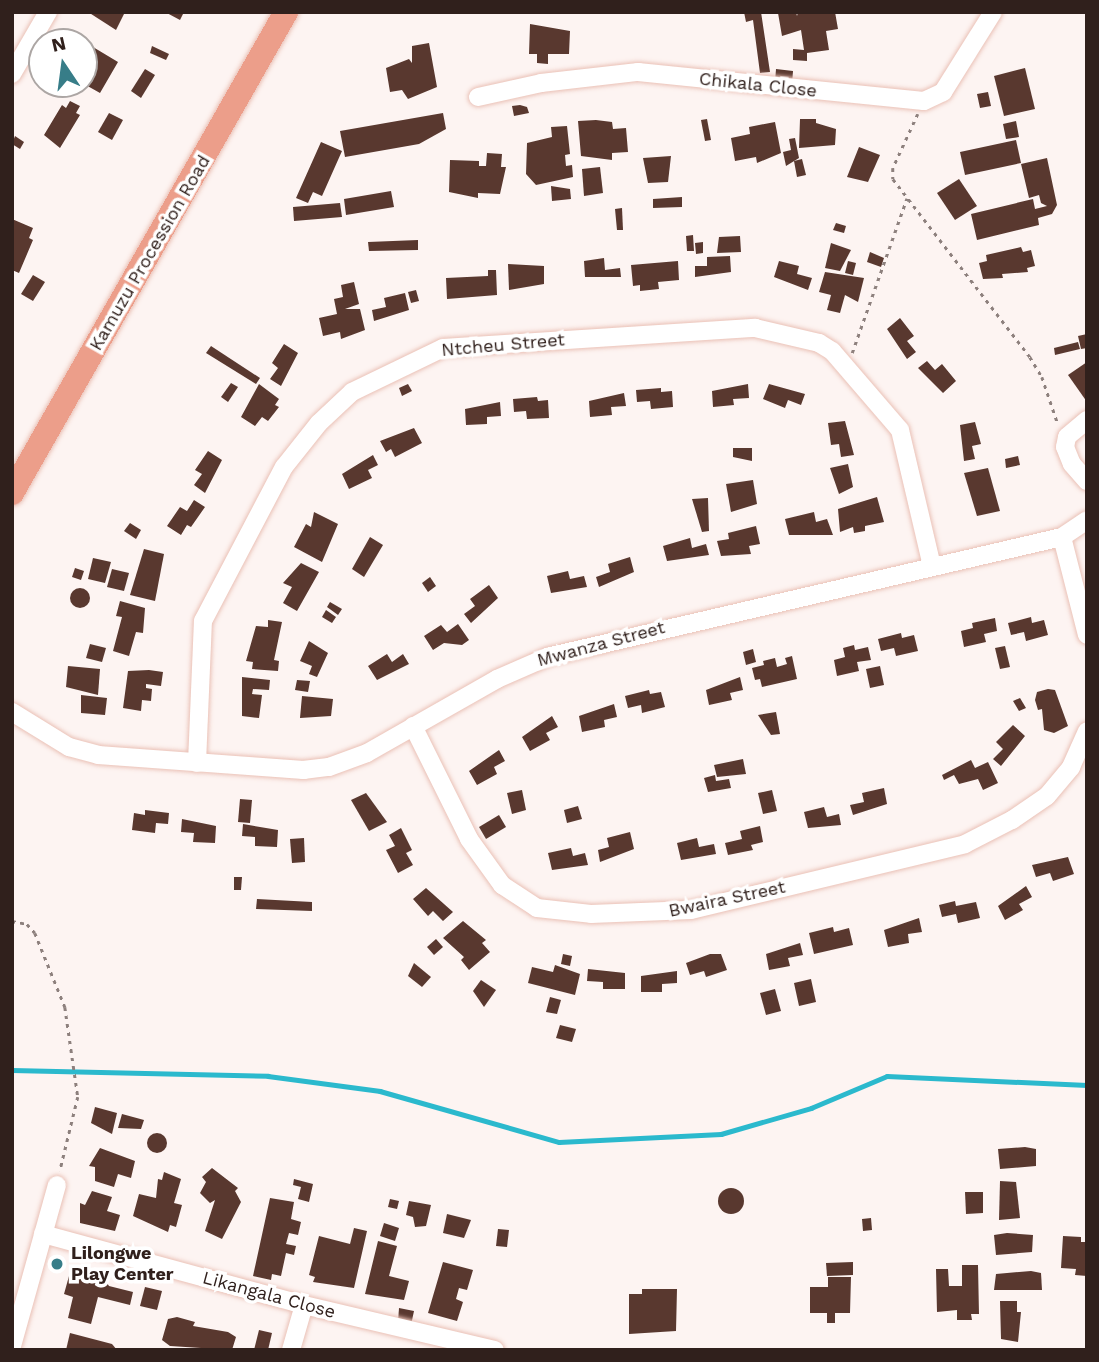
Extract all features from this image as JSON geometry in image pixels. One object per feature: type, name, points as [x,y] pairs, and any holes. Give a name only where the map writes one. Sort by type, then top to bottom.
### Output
[{"type":"highway","name":"Kamuzu Procession Road","points":[[12,493],[286,12]]},
{"type":"street","points":[[12,74],[48,12]]},
{"type":"street","points":[[924,101],[943,92],[993,12]]},
{"type":"street","name":"Chikala Close","points":[[478,97],[541,83],[638,72],[924,101]]},
{"type":"street","name":"Ntcheu Street","points":[[197,763],[200,640],[211,602],[293,454],[320,423],[367,382],[443,348],[731,328],[755,328],[819,342],[847,368],[900,430],[932,566]]},
{"type":"street","points":[[1087,420],[1067,437],[1065,447],[1072,464],[1087,481]]},
{"type":"street","name":"Mwanza Street","points":[[12,712],[40,732],[82,751],[197,763],[316,769],[352,760],[497,679],[547,657],[1062,537],[1087,520]]},
{"type":"street","points":[[1062,537],[1087,635]]},
{"type":"street","name":"Bwaira Street","points":[[413,726],[468,839],[502,884],[524,903],[537,908],[591,914],[691,910],[943,852],[989,834],[1032,808],[1060,783],[1085,742]]},
{"type":"street","points":[[12,1346],[57,1185]]},
{"type":"street","name":"Likangala Close","points":[[43,1234],[303,1306],[495,1350]]},
{"type":"street","points":[[291,1350],[303,1306]]},
{"type":"path","points":[[924,101],[893,167],[892,179],[1030,357],[1042,377],[1065,447]]},
{"type":"path","points":[[847,368],[907,198]]},
{"type":"path","points":[[12,920],[27,924],[35,933],[65,1007],[78,1097],[57,1185]]},
{"type":"building","points":[[88,12],[125,12],[116,30]]},
{"type":"building","points":[[165,12],[184,12],[180,20]]},
{"type":"building","points":[[744,12],[761,12],[770,72],[760,73],[753,20],[746,22]]},
{"type":"building","points":[[796,12],[797,16],[798,12],[835,12],[838,29],[826,31],[829,50],[807,53],[807,61],[793,60],[793,49],[804,50],[801,30],[782,36],[778,13]]},
{"type":"building","points":[[530,24],[570,31],[569,54],[548,54],[548,64],[537,63],[537,54],[529,54]]},
{"type":"building","points":[[429,43],[437,87],[408,99],[402,90],[390,92],[386,68],[409,59],[412,63],[412,46]]},
{"type":"building","points":[[152,46],[169,54],[166,60],[150,53]]},
{"type":"building","points":[[98,50],[118,62],[100,93],[98,92]]},
{"type":"building","points":[[1025,68],[1035,109],[1004,116],[994,76]]},
{"type":"building","points":[[145,69],[155,75],[141,98],[131,91]]},
{"type":"building","points":[[776,69],[793,71],[792,84],[775,82]]},
{"type":"building","points":[[988,92],[991,106],[980,108],[977,94]]},
{"type":"building","points":[[70,101],[80,106],[76,113],[80,115],[60,148],[44,135],[62,105],[66,108]]},
{"type":"building","points":[[512,106],[527,107],[529,113],[514,116]]},
{"type":"building","points":[[109,113],[123,120],[112,140],[98,132]]},
{"type":"building","points":[[443,113],[446,129],[419,144],[345,157],[340,131]]},
{"type":"building","points":[[707,119],[711,140],[705,141],[701,120]]},
{"type":"building","points":[[800,119],[816,119],[816,123],[836,129],[835,145],[799,148]]},
{"type":"building","points":[[578,121],[612,122],[613,129],[626,128],[628,152],[612,153],[612,160],[581,156]]},
{"type":"building","points":[[1016,121],[1019,137],[1006,139],[1003,124]]},
{"type":"building","points":[[775,122],[781,153],[757,163],[756,157],[735,161],[731,138],[750,134],[749,127]]},
{"type":"building","points":[[567,126],[570,154],[565,155],[566,166],[572,165],[573,177],[536,185],[526,174],[527,143],[552,137],[551,127]]},
{"type":"building","points":[[15,136],[24,142],[20,149],[12,144]]},
{"type":"building","points":[[795,138],[799,158],[786,166],[783,152],[791,150],[789,139]]},
{"type":"building","points":[[1016,140],[1021,163],[965,175],[960,152]]},
{"type":"building","points":[[321,142],[342,151],[322,196],[313,192],[308,203],[296,198]]},
{"type":"building","points":[[859,147],[880,155],[868,182],[847,177]]},
{"type":"building","points":[[487,153],[502,154],[501,167],[506,167],[500,194],[478,193],[478,198],[449,192],[450,160],[479,161],[479,166],[486,166]]},
{"type":"building","points":[[671,156],[668,182],[648,183],[643,158]]},
{"type":"building","points":[[1047,158],[1057,205],[1052,214],[1038,218],[1039,225],[977,240],[971,214],[1033,199],[1035,209],[1047,206],[1041,203],[1039,195],[1029,198],[1021,164]]},
{"type":"building","points":[[802,159],[806,175],[797,177],[794,161]]},
{"type":"building","points":[[600,167],[603,193],[584,196],[582,169]]},
{"type":"building","points":[[959,179],[977,206],[955,220],[937,193]]},
{"type":"building","points":[[551,186],[570,189],[571,199],[552,201]]},
{"type":"building","points":[[391,191],[394,207],[346,215],[344,199]]},
{"type":"building","points":[[682,197],[682,207],[653,208],[653,199]]},
{"type":"building","points":[[340,203],[342,217],[294,221],[293,207]]},
{"type":"building","points":[[622,208],[623,230],[617,230],[615,209]]},
{"type":"building","points":[[12,219],[33,228],[29,238],[33,240],[19,273],[12,270]]},
{"type":"building","points":[[836,223],[846,226],[844,233],[833,230]]},
{"type":"building","points":[[693,235],[694,251],[687,251],[686,236]]},
{"type":"building","points":[[740,236],[741,252],[717,253],[719,237]]},
{"type":"building","points":[[418,240],[418,250],[369,251],[368,242]]},
{"type":"building","points":[[703,242],[703,253],[696,254],[695,243]]},
{"type":"building","points":[[831,243],[851,250],[840,271],[825,268]]},
{"type":"building","points":[[1021,247],[1023,252],[1031,250],[1035,266],[1027,268],[1028,272],[983,279],[979,263],[987,261],[986,255]]},
{"type":"building","points":[[870,252],[884,258],[881,267],[867,262]]},
{"type":"building","points":[[730,256],[731,272],[695,277],[695,266],[707,266],[707,257]]},
{"type":"building","points":[[604,258],[605,270],[620,268],[621,277],[585,277],[584,261]]},
{"type":"building","points":[[678,261],[679,280],[658,282],[659,289],[640,291],[640,285],[633,286],[631,265]]},
{"type":"building","points":[[779,261],[799,266],[797,274],[812,278],[808,290],[774,277]]},
{"type":"building","points":[[848,261],[856,263],[853,275],[845,273]]},
{"type":"building","points":[[508,264],[544,266],[544,284],[509,290]]},
{"type":"building","points":[[488,270],[496,270],[497,295],[447,299],[446,278],[488,276]]},
{"type":"building","points":[[825,272],[864,278],[858,302],[845,295],[840,313],[827,310],[831,295],[819,292]]},
{"type":"building","points":[[33,275],[45,282],[33,301],[21,294]]},
{"type":"building","points":[[354,282],[359,304],[345,309],[360,309],[365,330],[341,339],[340,332],[323,336],[319,318],[337,314],[334,299],[343,297],[341,285]]},
{"type":"building","points":[[416,290],[419,301],[411,303],[408,292]]},
{"type":"building","points":[[405,293],[409,310],[374,321],[372,310],[386,307],[384,298]]},
{"type":"building","points":[[900,318],[914,336],[907,341],[916,352],[907,359],[887,329]]},
{"type":"building","points":[[1087,334],[1087,348],[1081,349],[1078,336]]},
{"type":"building","points":[[1078,342],[1080,349],[1055,355],[1054,348]]},
{"type":"building","points":[[284,344],[298,353],[281,386],[270,379],[278,368],[272,363]]},
{"type":"building","points":[[211,346],[260,378],[256,384],[206,353]]},
{"type":"building","points":[[927,361],[935,370],[942,364],[956,381],[943,393],[918,368]]},
{"type":"building","points":[[1087,362],[1087,402],[1068,375]]},
{"type":"building","points":[[231,383],[238,387],[228,402],[221,397]]},
{"type":"building","points":[[259,384],[279,399],[275,405],[279,407],[268,421],[262,417],[255,426],[241,417]]},
{"type":"building","points":[[408,384],[412,391],[402,396],[399,388]]},
{"type":"building","points":[[748,384],[749,398],[733,399],[734,405],[713,407],[712,391]]},
{"type":"building","points":[[769,384],[805,394],[801,405],[788,400],[785,408],[763,399]]},
{"type":"building","points":[[661,388],[661,392],[672,391],[673,407],[651,409],[650,401],[637,402],[636,390]]},
{"type":"building","points":[[624,393],[626,406],[611,407],[612,415],[590,417],[589,401]]},
{"type":"building","points":[[537,397],[538,401],[548,400],[549,418],[527,419],[526,411],[514,412],[513,399]]},
{"type":"building","points":[[500,402],[501,416],[487,417],[487,424],[466,425],[465,409]]},
{"type":"building","points":[[845,421],[854,455],[841,457],[839,444],[831,445],[828,423]]},
{"type":"building","points":[[975,422],[981,444],[972,446],[975,459],[964,461],[960,425]]},
{"type":"building","points":[[414,428],[422,443],[395,457],[391,449],[386,452],[380,441]]},
{"type":"building","points":[[733,448],[752,448],[752,461],[733,457]]},
{"type":"building","points":[[208,451],[222,460],[205,493],[194,485],[202,474],[195,470]]},
{"type":"building","points":[[373,455],[378,465],[368,470],[372,478],[349,489],[342,474]]},
{"type":"building","points":[[1018,456],[1020,465],[1006,468],[1005,459]]},
{"type":"building","points":[[848,464],[853,487],[839,494],[830,468]]},
{"type":"building","points":[[988,468],[1000,511],[977,516],[964,473]]},
{"type":"building","points":[[753,480],[757,504],[731,512],[726,484]]},
{"type":"building","points":[[877,497],[884,522],[865,526],[865,531],[854,533],[853,527],[840,532],[838,509]]},
{"type":"building","points":[[708,498],[709,531],[702,532],[692,499]]},
{"type":"building","points":[[194,500],[205,507],[191,527],[187,525],[181,535],[167,526],[180,507],[187,511]]},
{"type":"building","points":[[314,512],[338,524],[322,562],[294,547],[306,524],[311,527]]},
{"type":"building","points":[[814,512],[816,522],[827,519],[833,535],[789,535],[785,519]]},
{"type":"building","points":[[130,523],[141,530],[136,539],[124,531]]},
{"type":"building","points":[[756,526],[760,544],[749,546],[751,554],[721,556],[717,541],[729,539],[728,533]]},
{"type":"building","points":[[370,537],[383,545],[364,577],[352,569]]},
{"type":"building","points":[[690,538],[692,548],[706,544],[709,555],[667,561],[663,546]]},
{"type":"building","points":[[144,549],[164,554],[155,601],[130,595]]},
{"type":"building","points":[[630,557],[634,572],[599,587],[596,577],[610,572],[608,564]]},
{"type":"building","points":[[93,558],[111,562],[105,583],[88,579]]},
{"type":"building","points":[[301,563],[319,572],[297,611],[283,603],[292,587],[283,583]]},
{"type":"building","points":[[75,568],[84,571],[81,580],[72,577]]},
{"type":"building","points":[[112,569],[129,573],[124,591],[107,587]]},
{"type":"building","points":[[568,571],[570,579],[584,576],[587,587],[551,593],[547,576]]},
{"type":"building","points":[[430,577],[436,586],[428,592],[422,583]]},
{"type":"building","points":[[489,585],[498,598],[471,623],[464,614],[475,606],[470,599]]},
{"type":"building","points":[[80,588],[87,591],[90,598],[87,605],[80,608],[73,605],[70,598],[73,591]]},
{"type":"building","points":[[120,601],[145,608],[143,633],[136,632],[129,656],[113,651],[122,617],[116,616]]},
{"type":"building","points":[[330,602],[342,609],[338,615],[327,607]]},
{"type":"building","points":[[326,610],[336,617],[332,623],[322,617]]},
{"type":"building","points":[[1031,617],[1032,623],[1044,620],[1048,635],[1026,641],[1024,632],[1011,635],[1008,623]]},
{"type":"building","points":[[995,618],[997,631],[984,634],[986,642],[964,647],[961,631],[973,628],[972,623]]},
{"type":"building","points":[[268,620],[282,622],[274,660],[279,661],[278,671],[252,669],[253,662],[246,661],[256,626],[268,627]]},
{"type":"building","points":[[458,624],[469,640],[462,645],[444,643],[433,650],[424,636],[441,625],[447,632]]},
{"type":"building","points":[[901,633],[902,638],[914,635],[918,651],[896,656],[894,648],[881,651],[878,639]]},
{"type":"building","points":[[309,641],[328,653],[317,677],[309,674],[312,666],[300,661]]},
{"type":"building","points":[[90,644],[106,648],[102,662],[86,658]]},
{"type":"building","points":[[854,645],[855,650],[868,647],[871,660],[857,662],[859,671],[837,676],[834,660],[845,657],[843,648]]},
{"type":"building","points":[[1005,646],[1010,667],[1000,669],[995,648]]},
{"type":"building","points":[[753,649],[756,662],[746,665],[743,652]]},
{"type":"building","points":[[387,654],[392,662],[403,654],[409,664],[377,680],[368,666]]},
{"type":"building","points":[[792,656],[797,679],[762,687],[760,679],[755,680],[752,668],[775,658],[777,667],[787,664],[785,658]]},
{"type":"building","points":[[68,666],[100,669],[98,695],[66,687]]},
{"type":"building","points":[[880,666],[884,685],[870,688],[866,669]]},
{"type":"building","points":[[128,671],[163,672],[161,686],[146,684],[146,688],[152,689],[151,701],[142,700],[141,711],[123,708]]},
{"type":"building","points":[[242,677],[270,680],[269,690],[253,689],[252,694],[262,695],[259,718],[242,716]]},
{"type":"building","points":[[740,677],[743,690],[730,693],[732,700],[709,705],[706,690]]},
{"type":"building","points":[[297,680],[310,681],[308,692],[295,690]]},
{"type":"building","points":[[649,690],[650,694],[661,692],[665,707],[642,713],[641,705],[628,708],[625,696]]},
{"type":"building","points":[[1055,690],[1068,726],[1054,733],[1044,730],[1042,709],[1038,710],[1035,700],[1037,692]]},
{"type":"building","points":[[81,695],[107,698],[105,715],[81,713]]},
{"type":"building","points":[[302,696],[333,699],[331,716],[300,718]]},
{"type":"building","points":[[1020,698],[1026,708],[1019,711],[1013,701]]},
{"type":"building","points":[[614,704],[617,717],[604,720],[605,727],[582,732],[579,716]]},
{"type":"building","points":[[776,712],[780,734],[771,735],[758,715]]},
{"type":"building","points":[[552,716],[558,727],[546,733],[550,740],[530,751],[522,737]]},
{"type":"building","points":[[1013,725],[1025,736],[1001,766],[993,759],[1003,749],[996,742]]},
{"type":"building","points":[[499,750],[505,761],[494,767],[497,774],[477,785],[469,771]]},
{"type":"building","points":[[743,759],[746,774],[717,777],[714,765]]},
{"type":"building","points":[[971,760],[975,768],[988,762],[998,783],[983,790],[978,779],[959,784],[954,775],[944,780],[942,775]]},
{"type":"building","points":[[715,775],[716,781],[729,779],[731,788],[708,792],[704,778]]},
{"type":"building","points":[[884,788],[887,804],[853,815],[850,805],[864,802],[862,793]]},
{"type":"building","points":[[522,790],[526,810],[512,814],[507,793]]},
{"type":"building","points":[[772,790],[777,811],[763,814],[758,793]]},
{"type":"building","points":[[366,793],[387,822],[369,831],[351,800]]},
{"type":"building","points":[[240,799],[252,800],[250,823],[238,822]]},
{"type":"building","points":[[578,806],[582,819],[567,823],[564,810]]},
{"type":"building","points":[[824,807],[827,817],[839,814],[841,825],[808,828],[804,812]]},
{"type":"building","points":[[145,810],[169,813],[168,824],[156,823],[155,833],[132,830],[134,813],[145,815]]},
{"type":"building","points":[[499,815],[506,827],[486,839],[479,827]]},
{"type":"building","points":[[182,819],[216,826],[215,843],[193,842],[194,833],[181,832]]},
{"type":"building","points":[[243,824],[278,830],[277,847],[255,846],[255,837],[242,836]]},
{"type":"building","points":[[760,826],[763,842],[751,845],[753,850],[728,855],[725,843],[742,839],[740,831]]},
{"type":"building","points":[[401,828],[412,850],[406,853],[413,865],[398,873],[386,850],[395,846],[389,835]]},
{"type":"building","points":[[630,832],[634,849],[600,862],[598,850],[609,847],[607,838]]},
{"type":"building","points":[[304,838],[305,862],[292,863],[290,839]]},
{"type":"building","points":[[697,838],[699,847],[714,844],[716,854],[681,860],[677,843]]},
{"type":"building","points":[[571,848],[573,856],[585,853],[588,865],[552,870],[548,853]]},
{"type":"building","points":[[1068,857],[1074,874],[1053,881],[1050,873],[1036,877],[1032,865]]},
{"type":"building","points":[[234,877],[242,877],[241,890],[234,890]]},
{"type":"building","points":[[1026,886],[1032,897],[1019,904],[1023,910],[1005,920],[998,906]]},
{"type":"building","points":[[426,888],[453,912],[443,921],[433,911],[428,916],[413,899]]},
{"type":"building","points":[[257,899],[312,902],[312,911],[256,909]]},
{"type":"building","points":[[955,901],[956,906],[976,902],[980,918],[958,923],[956,914],[942,917],[939,905]]},
{"type":"building","points":[[919,918],[922,932],[908,934],[909,943],[888,947],[884,930]]},
{"type":"building","points":[[463,921],[486,940],[482,943],[490,952],[469,970],[461,960],[464,957],[443,938]]},
{"type":"building","points":[[833,927],[834,932],[849,928],[853,945],[814,954],[809,933]]},
{"type":"building","points":[[436,939],[443,947],[434,955],[427,947]]},
{"type":"building","points":[[800,943],[803,955],[788,958],[790,966],[769,970],[766,954]]},
{"type":"building","points":[[563,954],[572,956],[570,966],[561,964]]},
{"type":"building","points":[[710,954],[721,954],[727,970],[706,977],[704,971],[690,975],[686,963]]},
{"type":"building","points":[[414,963],[431,977],[422,987],[408,976]]},
{"type":"building","points":[[555,965],[580,974],[575,995],[528,983],[532,967],[553,972]]},
{"type":"building","points":[[588,969],[625,973],[625,989],[603,989],[603,982],[587,981]]},
{"type":"building","points":[[677,971],[677,983],[662,984],[662,992],[641,992],[641,976]]},
{"type":"building","points":[[811,979],[816,1002],[799,1006],[794,983]]},
{"type":"building","points":[[481,980],[496,990],[484,1007],[473,991]]},
{"type":"building","points":[[775,989],[781,1011],[766,1015],[760,993]]},
{"type":"building","points":[[550,997],[561,1000],[557,1014],[546,1012]]},
{"type":"building","points":[[560,1025],[576,1029],[572,1042],[556,1038]]},
{"type":"building","points":[[95,1107],[117,1113],[112,1134],[91,1123]]},
{"type":"building","points":[[122,1114],[144,1120],[141,1129],[118,1128]]},
{"type":"building","points":[[157,1133],[164,1136],[167,1143],[164,1150],[157,1153],[150,1150],[147,1143],[150,1136]]},
{"type":"building","points":[[100,1148],[135,1161],[131,1178],[118,1174],[114,1187],[95,1181],[95,1167],[89,1166]]},
{"type":"building","points":[[998,1149],[1036,1149],[1036,1166],[1000,1169]]},
{"type":"building","points":[[212,1168],[238,1188],[235,1191],[241,1202],[222,1239],[205,1231],[215,1200],[210,1203],[200,1193],[206,1182],[202,1177]]},
{"type":"building","points":[[164,1172],[181,1179],[174,1203],[182,1205],[176,1227],[170,1225],[168,1232],[133,1216],[139,1194],[156,1198],[158,1179],[162,1180]]},
{"type":"building","points":[[294,1179],[313,1184],[309,1202],[298,1199],[301,1187],[293,1185]]},
{"type":"building","points":[[1000,1181],[1016,1182],[1020,1218],[999,1220]]},
{"type":"building","points":[[731,1188],[740,1192],[744,1201],[740,1210],[731,1214],[722,1210],[718,1201],[722,1192]]},
{"type":"building","points":[[92,1191],[112,1197],[107,1211],[120,1215],[115,1231],[80,1223],[80,1203],[85,1205]]},
{"type":"building","points":[[965,1192],[983,1192],[983,1213],[966,1214]]},
{"type":"building","points":[[270,1198],[294,1202],[291,1219],[301,1222],[298,1235],[289,1233],[286,1244],[296,1246],[294,1255],[286,1253],[281,1276],[272,1274],[271,1280],[253,1276]]},
{"type":"building","points":[[390,1199],[399,1201],[397,1209],[388,1207]]},
{"type":"building","points":[[409,1201],[431,1205],[426,1226],[415,1227],[413,1217],[406,1215]]},
{"type":"building","points":[[447,1214],[471,1220],[464,1238],[443,1233]]},
{"type":"building","points":[[871,1218],[872,1230],[863,1231],[862,1219]]},
{"type":"building","points":[[384,1223],[399,1228],[395,1241],[380,1236]]},
{"type":"building","points":[[354,1228],[367,1231],[354,1288],[313,1282],[315,1277],[309,1275],[319,1236],[350,1244]]},
{"type":"building","points":[[498,1229],[509,1230],[507,1247],[496,1246]]},
{"type":"building","points":[[994,1235],[1033,1235],[1032,1252],[996,1255]]},
{"type":"building","points":[[1063,1236],[1081,1237],[1081,1242],[1087,1242],[1087,1276],[1075,1275],[1076,1269],[1061,1268]]},
{"type":"building","points":[[378,1241],[397,1246],[389,1276],[409,1281],[404,1300],[365,1294]]},
{"type":"building","points":[[443,1262],[473,1270],[467,1290],[459,1288],[456,1299],[463,1302],[457,1321],[428,1313]]},
{"type":"building","points":[[853,1262],[853,1275],[827,1276],[826,1263]]},
{"type":"building","points":[[962,1265],[978,1265],[979,1314],[971,1314],[972,1320],[957,1320],[957,1310],[937,1312],[936,1269],[948,1269],[949,1286],[962,1286]]},
{"type":"building","points":[[1031,1271],[1041,1273],[1042,1290],[994,1290],[996,1274]]},
{"type":"building","points":[[88,1273],[103,1277],[109,1286],[133,1292],[130,1305],[98,1297],[91,1324],[68,1318],[73,1297],[64,1294],[69,1276],[86,1280]]},
{"type":"building","points":[[828,1277],[851,1277],[850,1313],[835,1313],[835,1323],[827,1323],[827,1313],[810,1313],[810,1287],[828,1287]]},
{"type":"building","points":[[145,1287],[162,1291],[157,1310],[140,1306]]},
{"type":"building","points":[[642,1289],[677,1289],[676,1331],[629,1334],[629,1294],[642,1294]]},
{"type":"building","points":[[1000,1301],[1017,1301],[1017,1312],[1021,1312],[1018,1342],[1001,1339]]},
{"type":"building","points":[[399,1308],[414,1311],[411,1325],[398,1322]]},
{"type":"building","points":[[177,1317],[195,1322],[193,1326],[228,1332],[236,1337],[232,1350],[170,1346],[162,1340],[168,1319]]},
{"type":"building","points":[[259,1330],[272,1333],[268,1350],[254,1350]]},
{"type":"building","points":[[70,1333],[112,1344],[117,1350],[66,1350]]},
{"type":"waterway","points":[[12,1070],[268,1076],[380,1091],[559,1142],[721,1134],[811,1108],[887,1076],[1087,1085]]},
{"type":"place","name":"Lilongwe Play Center","points":[[57,1264]]}]
